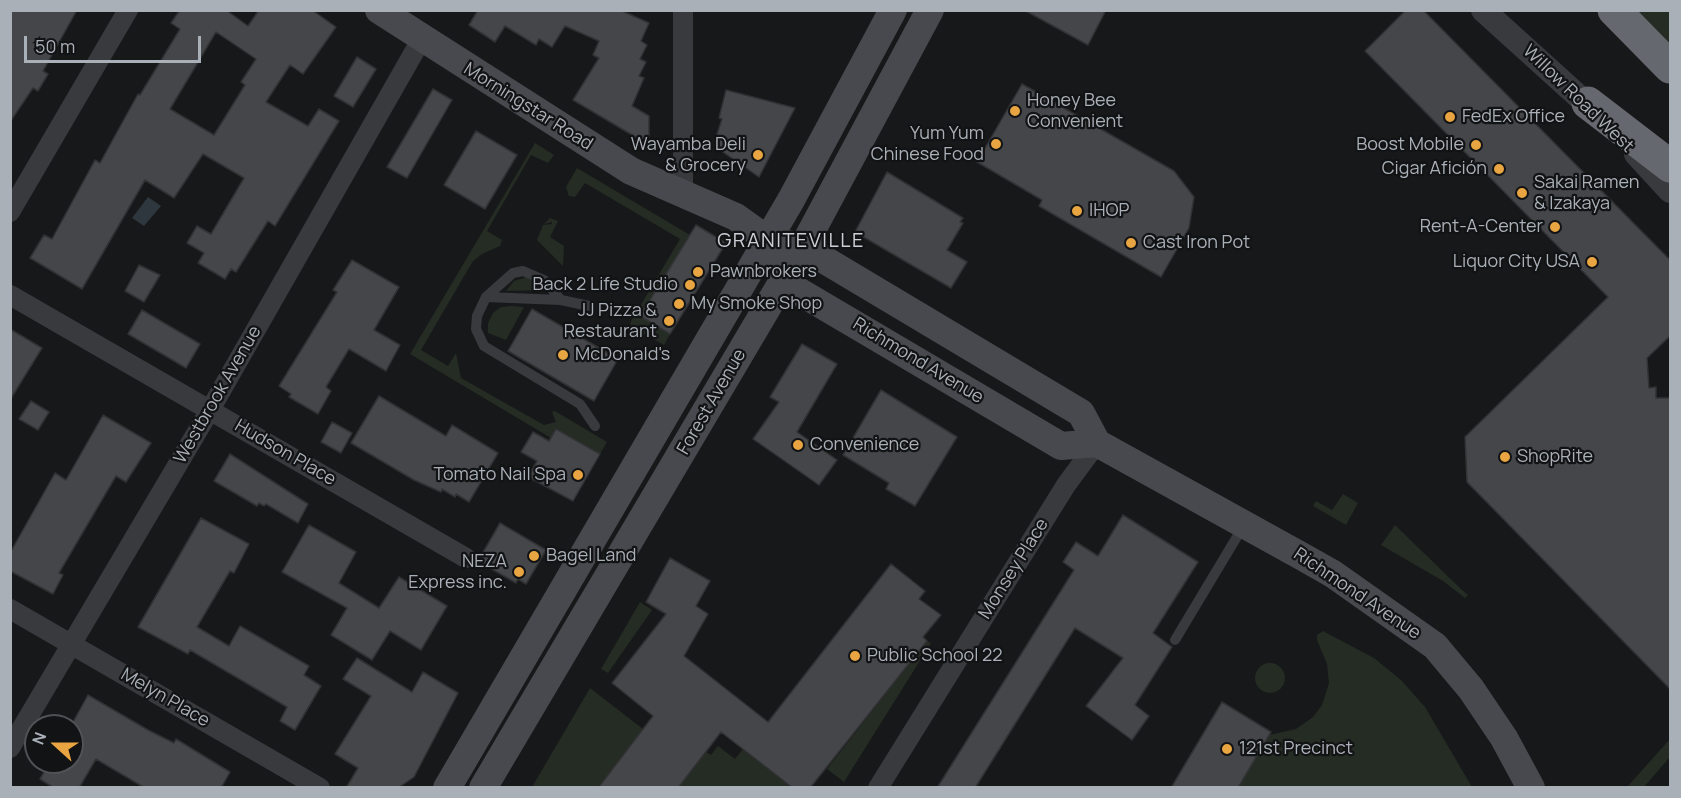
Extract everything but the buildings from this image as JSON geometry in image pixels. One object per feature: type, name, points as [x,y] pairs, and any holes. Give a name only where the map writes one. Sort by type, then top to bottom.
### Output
[{"type":"highway","points":[[1614,10],[1671,67]]},
{"type":"highway","points":[[1588,103],[1671,166]]},
{"type":"main road","name":"Morningstar Road","points":[[379,10],[422,40],[631,171],[683,192]]},
{"type":"main road","name":"Forest Avenue","points":[[447,788],[768,240],[893,10]]},
{"type":"main road","name":"Forest Avenue","points":[[483,788],[803,248],[930,10]]},
{"type":"main road","name":"Richmond Avenue","points":[[683,192],[736,217],[768,240],[803,248],[1081,413],[1097,443],[1333,574],[1435,646],[1478,699],[1504,738],[1531,788]]},
{"type":"main road","points":[[768,240],[783,282]]},
{"type":"main road","name":"Richmond Avenue","points":[[783,282],[1061,446],[1097,443]]},
{"type":"street","points":[[10,212],[128,10]]},
{"type":"street","points":[[683,10],[683,192]]},
{"type":"street","name":"Willow Road West","points":[[1483,10],[1588,103],[1671,191]]},
{"type":"street","name":"Westbrook Avenue","points":[[10,748],[210,410],[422,40]]},
{"type":"street","name":"Hudson Place","points":[[10,295],[466,558]]},
{"type":"street","name":"Monsey Place","points":[[878,788],[1066,485],[1097,443]]},
{"type":"street","name":"Melyn Place","points":[[10,609],[320,788]]},
{"type":"lane","points":[[561,300],[544,280],[523,271],[513,273],[486,297],[477,316],[478,338],[484,346],[580,404],[595,426]]},
{"type":"lane","points":[[486,297],[561,300],[589,306]]},
{"type":"lane","points":[[1174,640],[1245,525]]},
{"type":"shaded area","points":[[1635,11],[1670,11],[1670,47]]},
{"type":"shaded area","points":[[535,143],[554,155],[548,163],[531,155],[487,231],[502,240],[500,246],[473,261],[421,350],[448,366],[456,353],[461,378],[544,425],[556,422],[552,412],[555,411],[607,442],[600,454],[557,430],[551,438],[410,354]]},
{"type":"shaded area","points":[[577,168],[690,235],[641,316],[670,334],[664,345],[632,327],[630,323],[680,239],[585,183],[575,197],[569,196],[566,187]]},
{"type":"shaded area","points":[[148,197],[161,206],[144,226],[132,218]]},
{"type":"shaded area","points":[[550,218],[558,221],[550,237],[564,246],[563,266],[537,240],[543,225],[552,224],[552,222],[544,224]]},
{"type":"shaded area","points":[[527,277],[533,278],[545,290],[506,291],[514,281]]},
{"type":"shaded area","points":[[501,307],[524,307],[506,340],[488,333],[488,323],[493,313]]},
{"type":"shaded area","points":[[1343,494],[1358,503],[1346,525],[1313,506],[1316,501],[1332,510]]},
{"type":"shaded area","points":[[1395,525],[1468,595],[1465,598],[1443,581],[1381,545]]},
{"type":"shaded area","points":[[640,602],[652,610],[608,673],[601,669]]},
{"type":"shaded area","points":[[1323,631],[1374,658],[1401,680],[1425,707],[1472,787],[1238,788],[1269,735],[1296,729],[1313,717],[1322,705],[1329,683],[1327,664],[1317,640],[1317,635]]},
{"type":"shaded area","points":[[927,641],[931,643],[844,782],[827,769]]},
{"type":"shaded area","points":[[1270,663],[1276,664],[1284,672],[1284,684],[1276,692],[1270,693],[1264,692],[1256,684],[1255,678],[1256,672],[1264,664]]},
{"type":"shaded area","points":[[590,688],[643,729],[598,787],[532,787]]},
{"type":"shaded area","points":[[1670,739],[1670,757],[1644,787],[1627,787]]},
{"type":"shaded area","points":[[718,746],[735,759],[743,749],[793,788],[678,788],[706,752],[711,755]]},
{"type":"place","name":"Honey Bee Convenient","points":[[1015,111]]},
{"type":"place","name":"FedEx Office","points":[[1450,117]]},
{"type":"place","name":"Yum Yum Chinese Food","points":[[996,144]]},
{"type":"place","name":"Boost Mobile","points":[[1476,145]]},
{"type":"place","name":"Wayamba Deli & Grocery","points":[[758,155]]},
{"type":"place","name":"Cigar Afición","points":[[1499,169]]},
{"type":"place","name":"Sakai Ramen & Izakaya","points":[[1522,193]]},
{"type":"place","name":"IHOP","points":[[1077,211]]},
{"type":"place","name":"Rent-A-Center","points":[[1555,227]]},
{"type":"place","name":"Cast Iron Pot","points":[[1131,243]]},
{"type":"place","name":"Liquor City USA","points":[[1592,262]]},
{"type":"place","name":"Pawnbrokers","points":[[698,272]]},
{"type":"place","name":"Back 2 Life Studio","points":[[690,285]]},
{"type":"place","name":"My Smoke Shop","points":[[679,304]]},
{"type":"place","name":"JJ Pizza & Restaurant","points":[[669,321]]},
{"type":"place","name":"McDonald's","points":[[563,355]]},
{"type":"place","name":"Convenience","points":[[798,445]]},
{"type":"place","name":"ShopRite","points":[[1505,457]]},
{"type":"place","name":"Tomato Nail Spa","points":[[578,475]]},
{"type":"place","name":"Bagel Land","points":[[534,556]]},
{"type":"place","name":"NEZA Express inc.","points":[[519,572]]},
{"type":"place","name":"Public School 22","points":[[855,656]]},
{"type":"place","name":"121st Precinct","points":[[1227,749]]},
{"type":"district","name":"GRANITEVILLE","points":[[791,241]]}]
